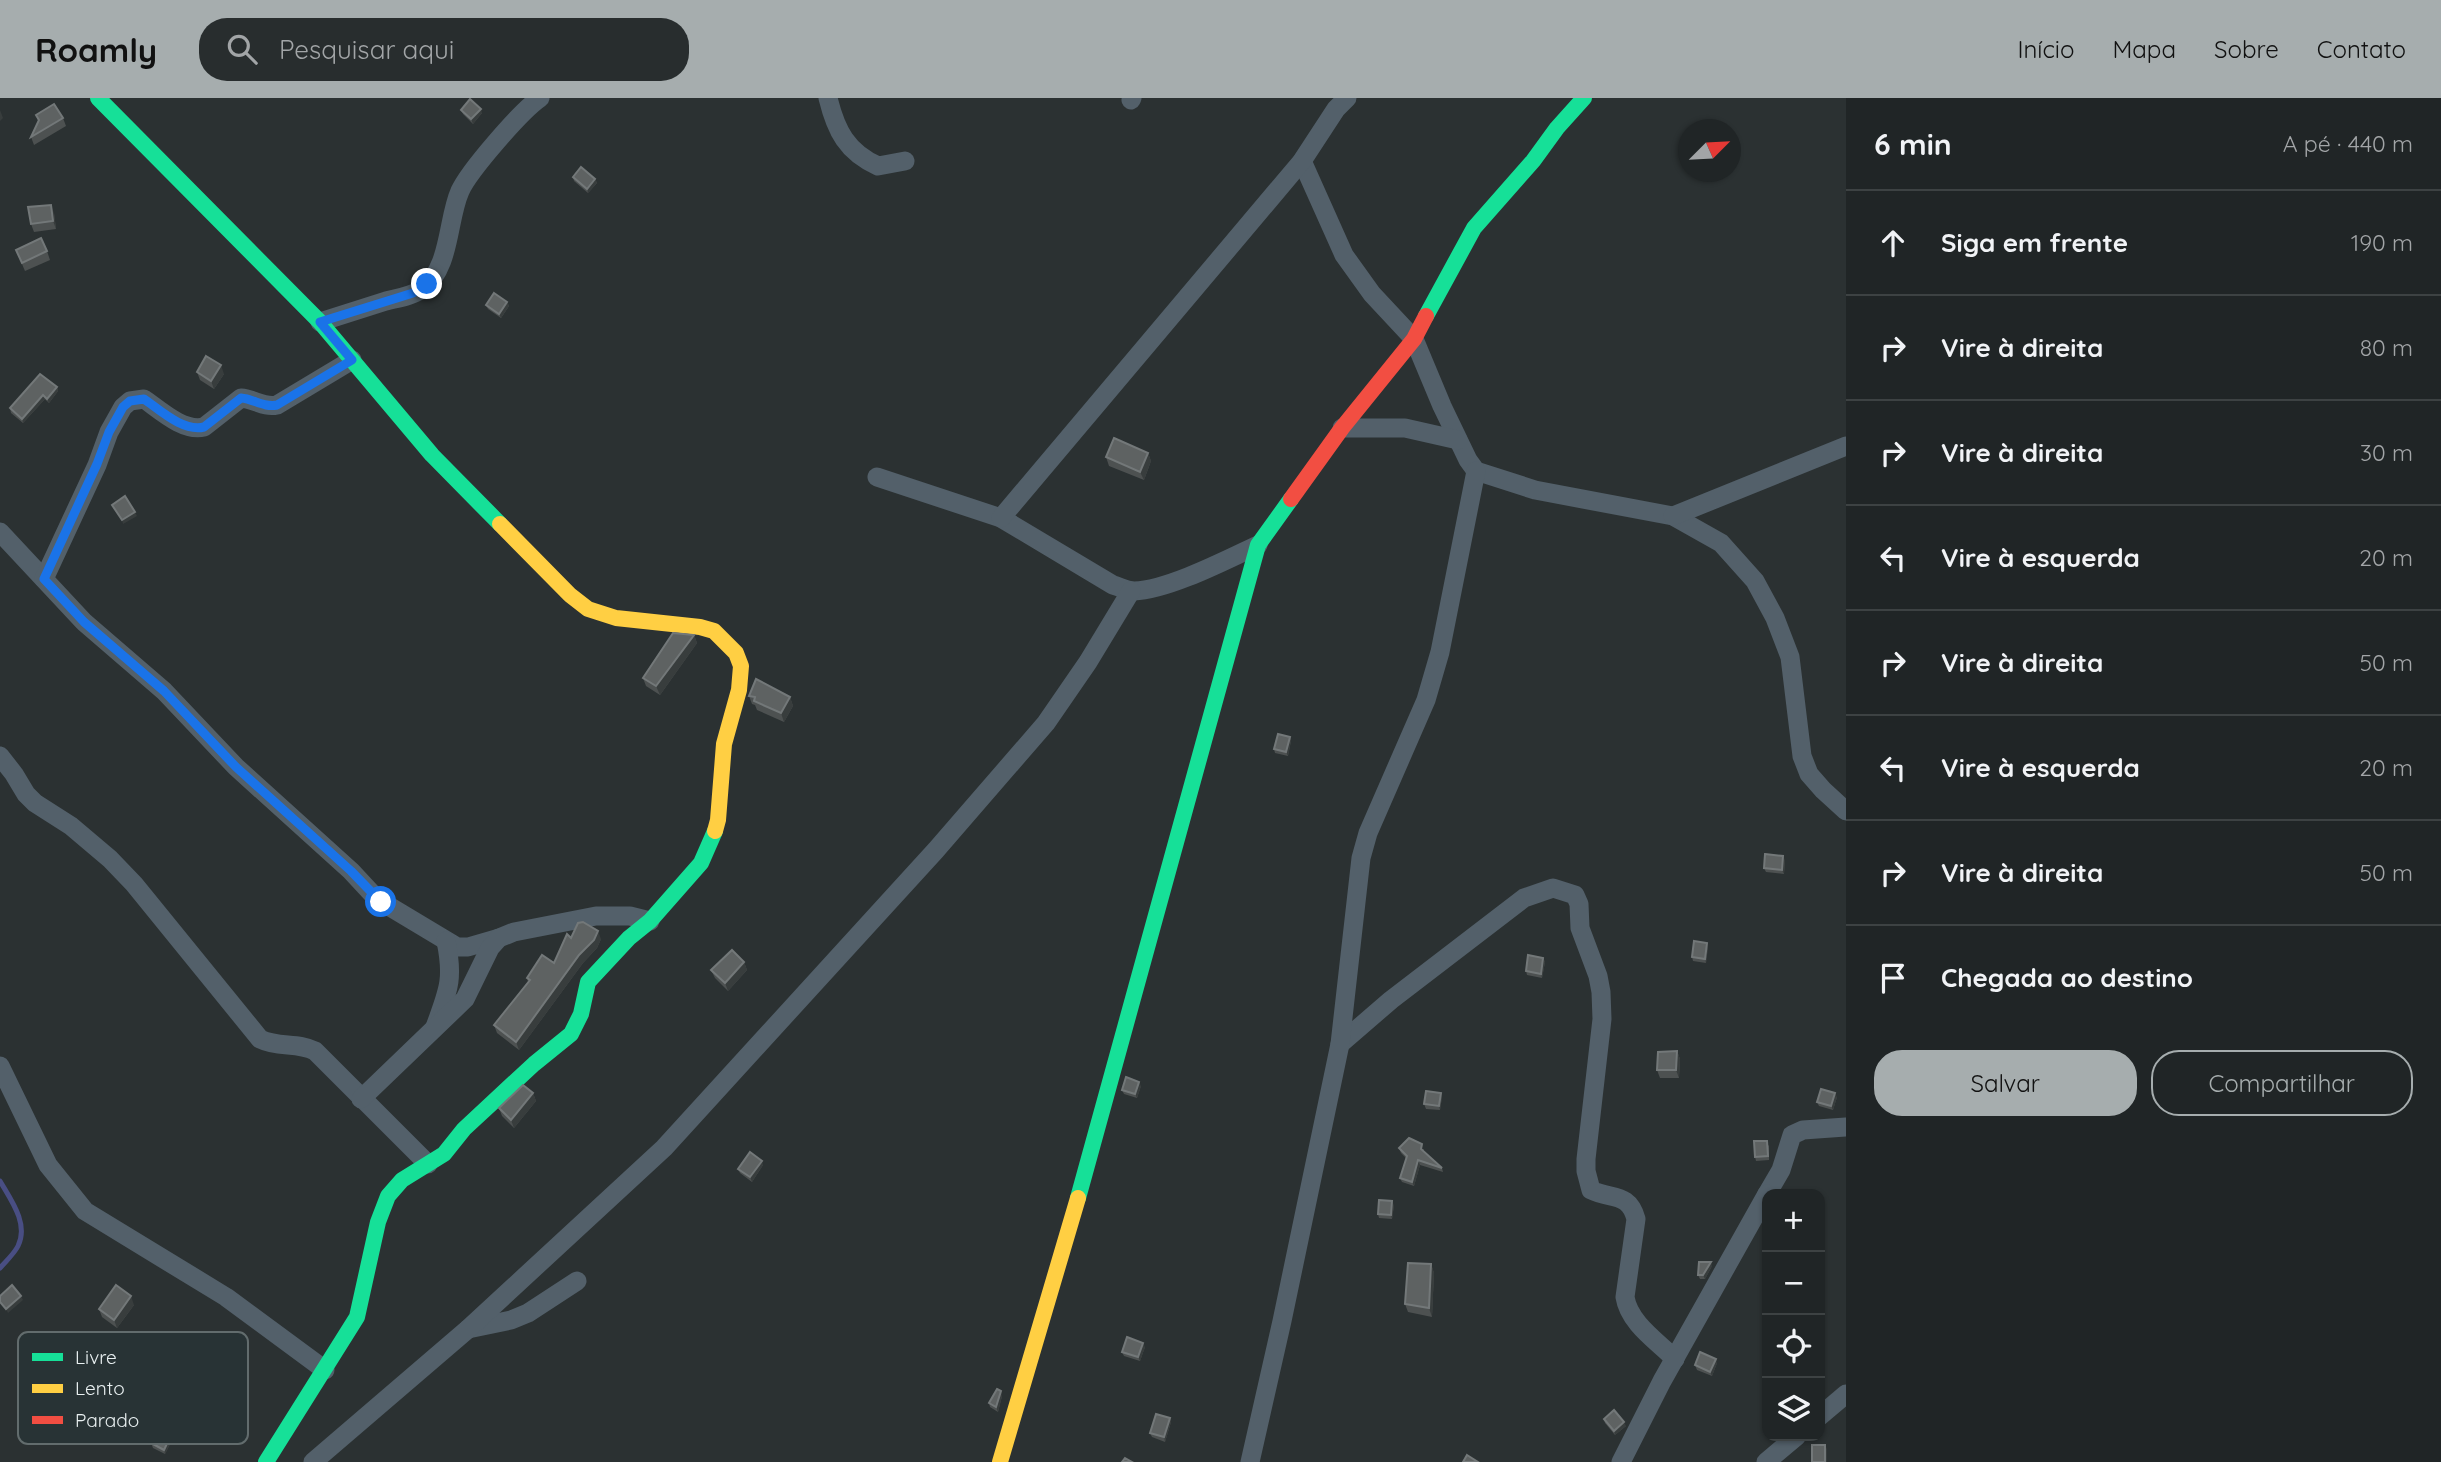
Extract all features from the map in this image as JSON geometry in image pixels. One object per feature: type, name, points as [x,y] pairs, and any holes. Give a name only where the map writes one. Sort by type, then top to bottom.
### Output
[{"type":"street","points":[[98,98],[320,322],[432,455],[570,595],[589,609],[616,618],[700,627],[713,631],[736,653],[741,666],[739,690],[724,744],[718,820],[712,841],[701,863],[650,921],[629,938],[588,982],[581,1014],[571,1034],[534,1064],[464,1129],[444,1154],[402,1180],[388,1196],[377,1222],[357,1317],[268,1461]]},
{"type":"street","points":[[320,322],[413,293],[427,284],[444,254],[456,201],[467,178],[524,111],[540,98]]},
{"type":"street","points":[[828,98],[841,137],[852,151],[878,166],[890,166],[905,161]]},
{"type":"street","points":[[1001,517],[1302,161],[1336,109],[1347,98]]},
{"type":"street","points":[[1000,1462],[1063,1251],[1258,545],[1342,428],[1414,339],[1474,228],[1533,162],[1557,128],[1584,98]]},
{"type":"street","points":[[1250,1462],[1340,1044],[1361,858],[1368,833],[1426,700],[1440,652],[1476,471],[1458,440],[1414,339],[1372,293],[1344,255],[1302,161]]},
{"type":"street","points":[[44,579],[109,432],[123,407],[130,401],[144,399],[176,421],[199,429],[241,398],[269,407],[277,405],[352,360]]},
{"type":"street","points":[[1342,428],[1405,428],[1458,440]]},
{"type":"street","points":[[1673,516],[1846,446]]},
{"type":"street","points":[[1476,471],[1535,490],[1673,516],[1721,543],[1755,581],[1775,618],[1790,657],[1799,738],[1809,774],[1822,790],[1846,811]]},
{"type":"street","points":[[877,477],[1001,517],[1113,585],[1131,591],[1149,589],[1206,569],[1258,545]]},
{"type":"street","points":[[0,532],[84,622],[164,691],[236,767],[351,871],[377,899],[446,941],[457,947],[468,947],[514,932],[596,916],[630,916],[650,921]]},
{"type":"street","points":[[313,1462],[468,1329],[664,1147],[936,850],[1046,723],[1088,662],[1131,591]]},
{"type":"street","points":[[0,756],[35,803],[72,826],[134,884],[260,1039],[268,1043],[304,1045],[315,1051],[428,1164]]},
{"type":"street","points":[[1340,1044],[1391,1000],[1524,898],[1553,888],[1575,895],[1579,904],[1580,929],[1598,976],[1601,992],[1602,1019],[1586,1159],[1588,1181],[1591,1190],[1628,1201],[1633,1207],[1636,1219],[1625,1297],[1627,1307],[1632,1317],[1675,1359]]},
{"type":"street","points":[[361,1099],[465,999],[490,948],[499,938]]},
{"type":"street","points":[[433,1031],[450,987],[451,967],[446,941]]},
{"type":"street","points":[[0,1066],[48,1165],[85,1211],[226,1297],[326,1370]]},
{"type":"street","points":[[1770,1189],[1781,1170],[1792,1135],[1802,1129],[1846,1127]]},
{"type":"street","points":[[1621,1462],[1762,1203]]},
{"type":"street","points":[[468,1329],[511,1320],[528,1313],[578,1281]]},
{"type":"street","points":[[1825,1412],[1846,1394]]},
{"type":"street","points":[[1766,1462],[1791,1441]]},
{"type":"building","points":[[470,99],[481,109],[471,119],[461,110]]},
{"type":"building","points":[[54,104],[63,118],[31,137],[39,120],[36,115]]},
{"type":"building","points":[[581,167],[595,179],[587,189],[573,177]]},
{"type":"building","points":[[51,205],[53,221],[31,224],[28,207]]},
{"type":"building","points":[[41,238],[47,251],[22,263],[16,250]]},
{"type":"building","points":[[494,293],[507,302],[499,314],[486,305]]},
{"type":"building","points":[[206,356],[221,365],[211,381],[197,372]]},
{"type":"building","points":[[40,374],[57,387],[47,399],[43,395],[22,419],[10,408]]},
{"type":"building","points":[[1114,438],[1148,453],[1140,472],[1106,457]]},
{"type":"building","points":[[125,496],[135,512],[122,520],[112,505]]},
{"type":"building","points":[[673,633],[694,635],[656,686],[643,678]]},
{"type":"building","points":[[756,679],[790,697],[781,713],[749,696]]},
{"type":"building","points":[[1278,734],[1290,737],[1286,752],[1274,749]]},
{"type":"building","points":[[1765,854],[1783,856],[1782,870],[1764,868]]},
{"type":"building","points":[[583,922],[598,931],[594,940],[579,955],[516,1042],[494,1025],[530,980],[527,978],[542,955],[554,963],[567,934],[571,938],[578,923]]},
{"type":"building","points":[[1694,941],[1707,943],[1705,959],[1692,957]]},
{"type":"building","points":[[732,950],[744,962],[725,983],[711,970]]},
{"type":"building","points":[[1528,955],[1543,958],[1541,974],[1526,971]]},
{"type":"building","points":[[1677,1051],[1676,1070],[1657,1070],[1658,1052]]},
{"type":"building","points":[[1126,1077],[1139,1082],[1135,1094],[1122,1090]]},
{"type":"building","points":[[523,1085],[533,1093],[511,1120],[499,1108]]},
{"type":"building","points":[[1821,1089],[1835,1093],[1831,1106],[1817,1102]]},
{"type":"building","points":[[1426,1091],[1441,1093],[1439,1106],[1424,1104]]},
{"type":"building","points":[[1409,1138],[1422,1144],[1421,1149],[1442,1168],[1418,1160],[1412,1182],[1400,1178],[1407,1156],[1399,1148]]},
{"type":"building","points":[[1754,1141],[1767,1141],[1768,1156],[1755,1157]]},
{"type":"building","points":[[750,1152],[762,1161],[750,1177],[738,1169]]},
{"type":"building","points":[[1379,1200],[1392,1201],[1391,1215],[1378,1214]]},
{"type":"building","points":[[1699,1262],[1711,1262],[1703,1275],[1698,1275]]},
{"type":"building","points":[[1408,1263],[1431,1264],[1429,1308],[1405,1304]]},
{"type":"building","points":[[12,1285],[21,1296],[6,1309],[0,1302],[0,1296]]},
{"type":"building","points":[[116,1285],[131,1296],[114,1320],[99,1309]]},
{"type":"building","points":[[1127,1337],[1143,1343],[1138,1357],[1122,1352]]},
{"type":"building","points":[[1700,1352],[1716,1359],[1710,1372],[1695,1365]]},
{"type":"building","points":[[997,1389],[1001,1391],[996,1407],[989,1403]]},
{"type":"building","points":[[1614,1410],[1624,1422],[1614,1431],[1604,1419]]},
{"type":"building","points":[[1156,1414],[1170,1418],[1164,1437],[1150,1433]]},
{"type":"building","points":[[153,1444],[167,1444],[164,1450]]},
{"type":"building","points":[[1812,1445],[1825,1445],[1825,1462],[1812,1462]]},
{"type":"building","points":[[1467,1455],[1478,1462],[1463,1462]]},
{"type":"waterway","points":[[0,1181],[17,1212],[21,1229],[18,1246],[0,1268]]},
{"type":"traffic: fast","points":[[98,98],[320,322],[432,455],[500,524]]},
{"type":"traffic: fast","points":[[1426,316],[1474,228],[1584,98]]},
{"type":"traffic: fast","points":[[1078,1198],[1258,545],[1291,499]]},
{"type":"traffic: fast","points":[[266,1462],[357,1317],[378,1222],[388,1196],[402,1180],[444,1154],[464,1129],[534,1064],[571,1034],[581,1014],[588,982],[629,938],[650,921],[701,863],[715,831]]},
{"type":"traffic: slow","points":[[500,524],[570,595],[588,609],[616,618],[700,627],[714,631],[736,653],[741,666],[739,690],[724,744],[715,831]]},
{"type":"traffic: slow","points":[[1000,1462],[1078,1198]]},
{"type":"traffic: jam","points":[[1291,499],[1342,428],[1414,339],[1426,316]]},
{"type":"route","points":[[381,902],[351,871],[236,767],[164,691],[84,622],[44,579],[109,432],[123,407],[130,401],[144,399],[176,421],[199,429],[241,398],[269,407],[277,405],[352,360],[320,322],[413,293],[427,284]]}]
